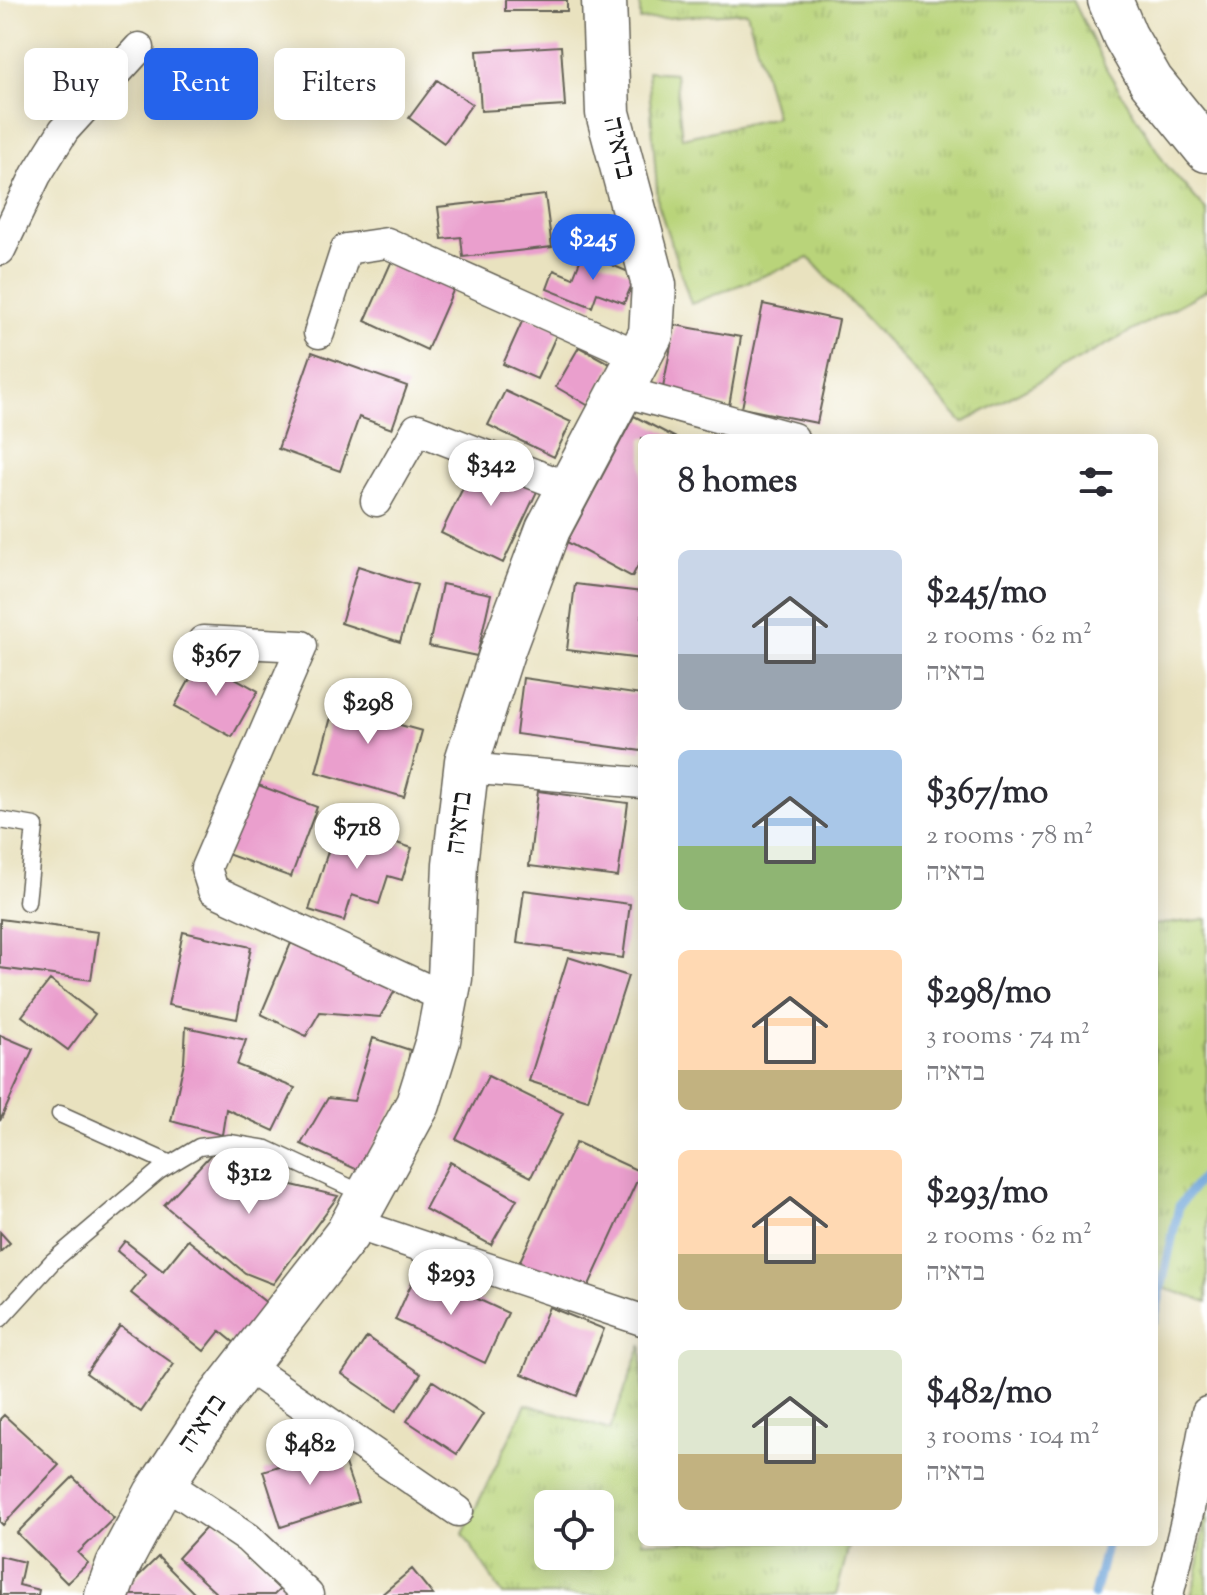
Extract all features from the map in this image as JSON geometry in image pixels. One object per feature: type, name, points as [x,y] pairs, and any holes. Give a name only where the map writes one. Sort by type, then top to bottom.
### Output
[{"type":"street","name":"בדאיה","points":[[107,1595],[118,1565],[164,1482],[217,1401],[360,1210],[418,1104],[438,1040],[450,978],[455,864],[466,768],[502,652],[548,529],[651,334],[654,285],[608,113],[604,0]]},
{"type":"street","points":[[1110,0],[1125,36],[1151,81],[1207,150]]},
{"type":"street","points":[[0,250],[36,175],[64,130],[139,48]]},
{"type":"street","points":[[319,333],[346,249],[387,243],[630,373],[783,434]]},
{"type":"street","points":[[376,501],[417,429],[570,488]]},
{"type":"street","points":[[203,641],[302,646],[206,868],[213,890],[446,998]]},
{"type":"street","points":[[466,768],[638,783]]},
{"type":"street","points":[[360,1210],[638,1318]]},
{"type":"street","points":[[245,1365],[458,1511]]},
{"type":"street","points":[[1168,1595],[1200,1457],[1207,1412]]},
{"type":"street","points":[[164,1482],[248,1538],[308,1595]]},
{"type":"lane","points":[[0,820],[35,826],[27,902]]},
{"type":"lane","points":[[60,1114],[171,1164]]},
{"type":"lane","points":[[0,1319],[53,1261],[159,1171],[199,1147],[230,1143],[267,1149],[360,1210]]},
{"type":"green space","points":[[640,0],[1073,0],[1107,70],[1166,165],[1207,211],[1207,290],[963,423],[809,258],[691,304],[658,204],[648,71],[675,73],[682,138],[776,117],[747,12],[640,20]]},
{"type":"green space","points":[[1207,919],[1207,1302],[1158,1286],[1158,925]]},
{"type":"green space","points":[[638,1355],[638,1546],[849,1546],[836,1595],[503,1595],[463,1534],[526,1404],[610,1430]]},
{"type":"green space","points":[[1207,1499],[1207,1595],[1191,1595],[1197,1576]]},
{"type":"building","points":[[505,0],[567,0],[567,11],[505,11]]},
{"type":"building","points":[[561,46],[565,106],[481,111],[477,51]]},
{"type":"building","points":[[437,80],[472,104],[444,143],[409,118]]},
{"type":"building","points":[[545,195],[552,247],[463,257],[461,237],[442,239],[438,207]]},
{"type":"building","points":[[398,247],[460,275],[427,350],[365,321]]},
{"type":"building","points":[[583,253],[636,275],[624,303],[597,293],[592,307],[547,289],[554,270],[573,278]]},
{"type":"building","points":[[763,304],[839,320],[817,423],[742,408]]},
{"type":"building","points":[[525,315],[559,329],[537,379],[503,364]]},
{"type":"building","points":[[675,325],[741,337],[729,406],[662,393]]},
{"type":"building","points":[[579,347],[612,365],[589,406],[556,387]]},
{"type":"building","points":[[312,352],[407,386],[392,429],[359,417],[340,471],[278,449]]},
{"type":"building","points":[[505,391],[571,422],[554,457],[488,425]]},
{"type":"building","points":[[634,416],[668,434],[638,434],[638,566],[632,577],[567,542]]},
{"type":"building","points":[[480,453],[541,483],[503,563],[441,533]]},
{"type":"building","points":[[358,566],[417,585],[400,642],[341,623]]},
{"type":"building","points":[[442,584],[491,594],[477,656],[429,646]]},
{"type":"building","points":[[575,584],[638,592],[638,659],[567,650]]},
{"type":"building","points":[[201,659],[258,691],[232,737],[175,706]]},
{"type":"building","points":[[523,678],[638,694],[638,750],[516,734]]},
{"type":"building","points":[[339,688],[376,698],[371,717],[422,731],[404,797],[316,772]]},
{"type":"building","points":[[253,783],[317,807],[291,877],[227,854]]},
{"type":"building","points":[[538,791],[628,803],[618,877],[529,866]]},
{"type":"building","points":[[337,824],[412,848],[402,880],[388,876],[379,904],[352,895],[344,921],[309,910]]},
{"type":"building","points":[[524,890],[630,904],[623,958],[517,943]]},
{"type":"building","points":[[0,919],[98,932],[91,980],[0,968]]},
{"type":"building","points":[[183,932],[251,947],[237,1019],[168,1005]]},
{"type":"building","points":[[291,943],[397,987],[380,1017],[320,1012],[306,1036],[261,1014]]},
{"type":"building","points":[[568,957],[628,976],[588,1100],[529,1081]]},
{"type":"building","points":[[50,980],[95,1014],[68,1050],[22,1016]]},
{"type":"building","points":[[186,1027],[246,1040],[237,1065],[295,1088],[274,1131],[226,1109],[222,1135],[171,1121],[184,1062]]},
{"type":"building","points":[[0,1035],[33,1049],[0,1121]]},
{"type":"building","points":[[373,1038],[410,1050],[403,1090],[360,1171],[301,1144],[328,1098],[354,1101]]},
{"type":"building","points":[[488,1076],[563,1113],[531,1177],[456,1139]]},
{"type":"building","points":[[576,1142],[638,1171],[638,1179],[584,1296],[518,1265]]},
{"type":"building","points":[[212,1153],[234,1171],[338,1196],[273,1284],[245,1273],[164,1205]]},
{"type":"building","points":[[450,1162],[517,1199],[491,1245],[425,1209]]},
{"type":"building","points":[[0,1232],[10,1243],[0,1252]]},
{"type":"building","points":[[188,1240],[268,1304],[236,1344],[220,1331],[204,1351],[131,1293],[146,1275],[117,1251],[125,1241],[163,1271]]},
{"type":"building","points":[[417,1271],[508,1313],[485,1363],[395,1320]]},
{"type":"building","points":[[549,1307],[604,1329],[577,1396],[522,1374]]},
{"type":"building","points":[[120,1326],[174,1364],[141,1412],[86,1373]]},
{"type":"building","points":[[367,1337],[421,1374],[396,1411],[342,1374]]},
{"type":"building","points":[[433,1381],[483,1414],[457,1454],[407,1421]]},
{"type":"building","points":[[4,1415],[59,1465],[3,1525],[0,1522],[0,1419]]},
{"type":"building","points":[[339,1446],[358,1502],[281,1527],[263,1471]]},
{"type":"building","points":[[73,1477],[114,1518],[78,1553],[88,1563],[67,1583],[17,1533]]},
{"type":"building","points":[[214,1519],[285,1584],[274,1595],[218,1595],[178,1558]]},
{"type":"building","points":[[0,1556],[24,1562],[19,1585],[39,1590],[38,1595],[0,1595]]},
{"type":"building","points":[[158,1557],[196,1595],[119,1595]]},
{"type":"building","points":[[412,1569],[433,1595],[381,1595]]},
{"type":"waterway","points":[[1158,1303],[1179,1206],[1207,1170]]},
{"type":"waterway","points":[[1094,1595],[1106,1546]]}]
